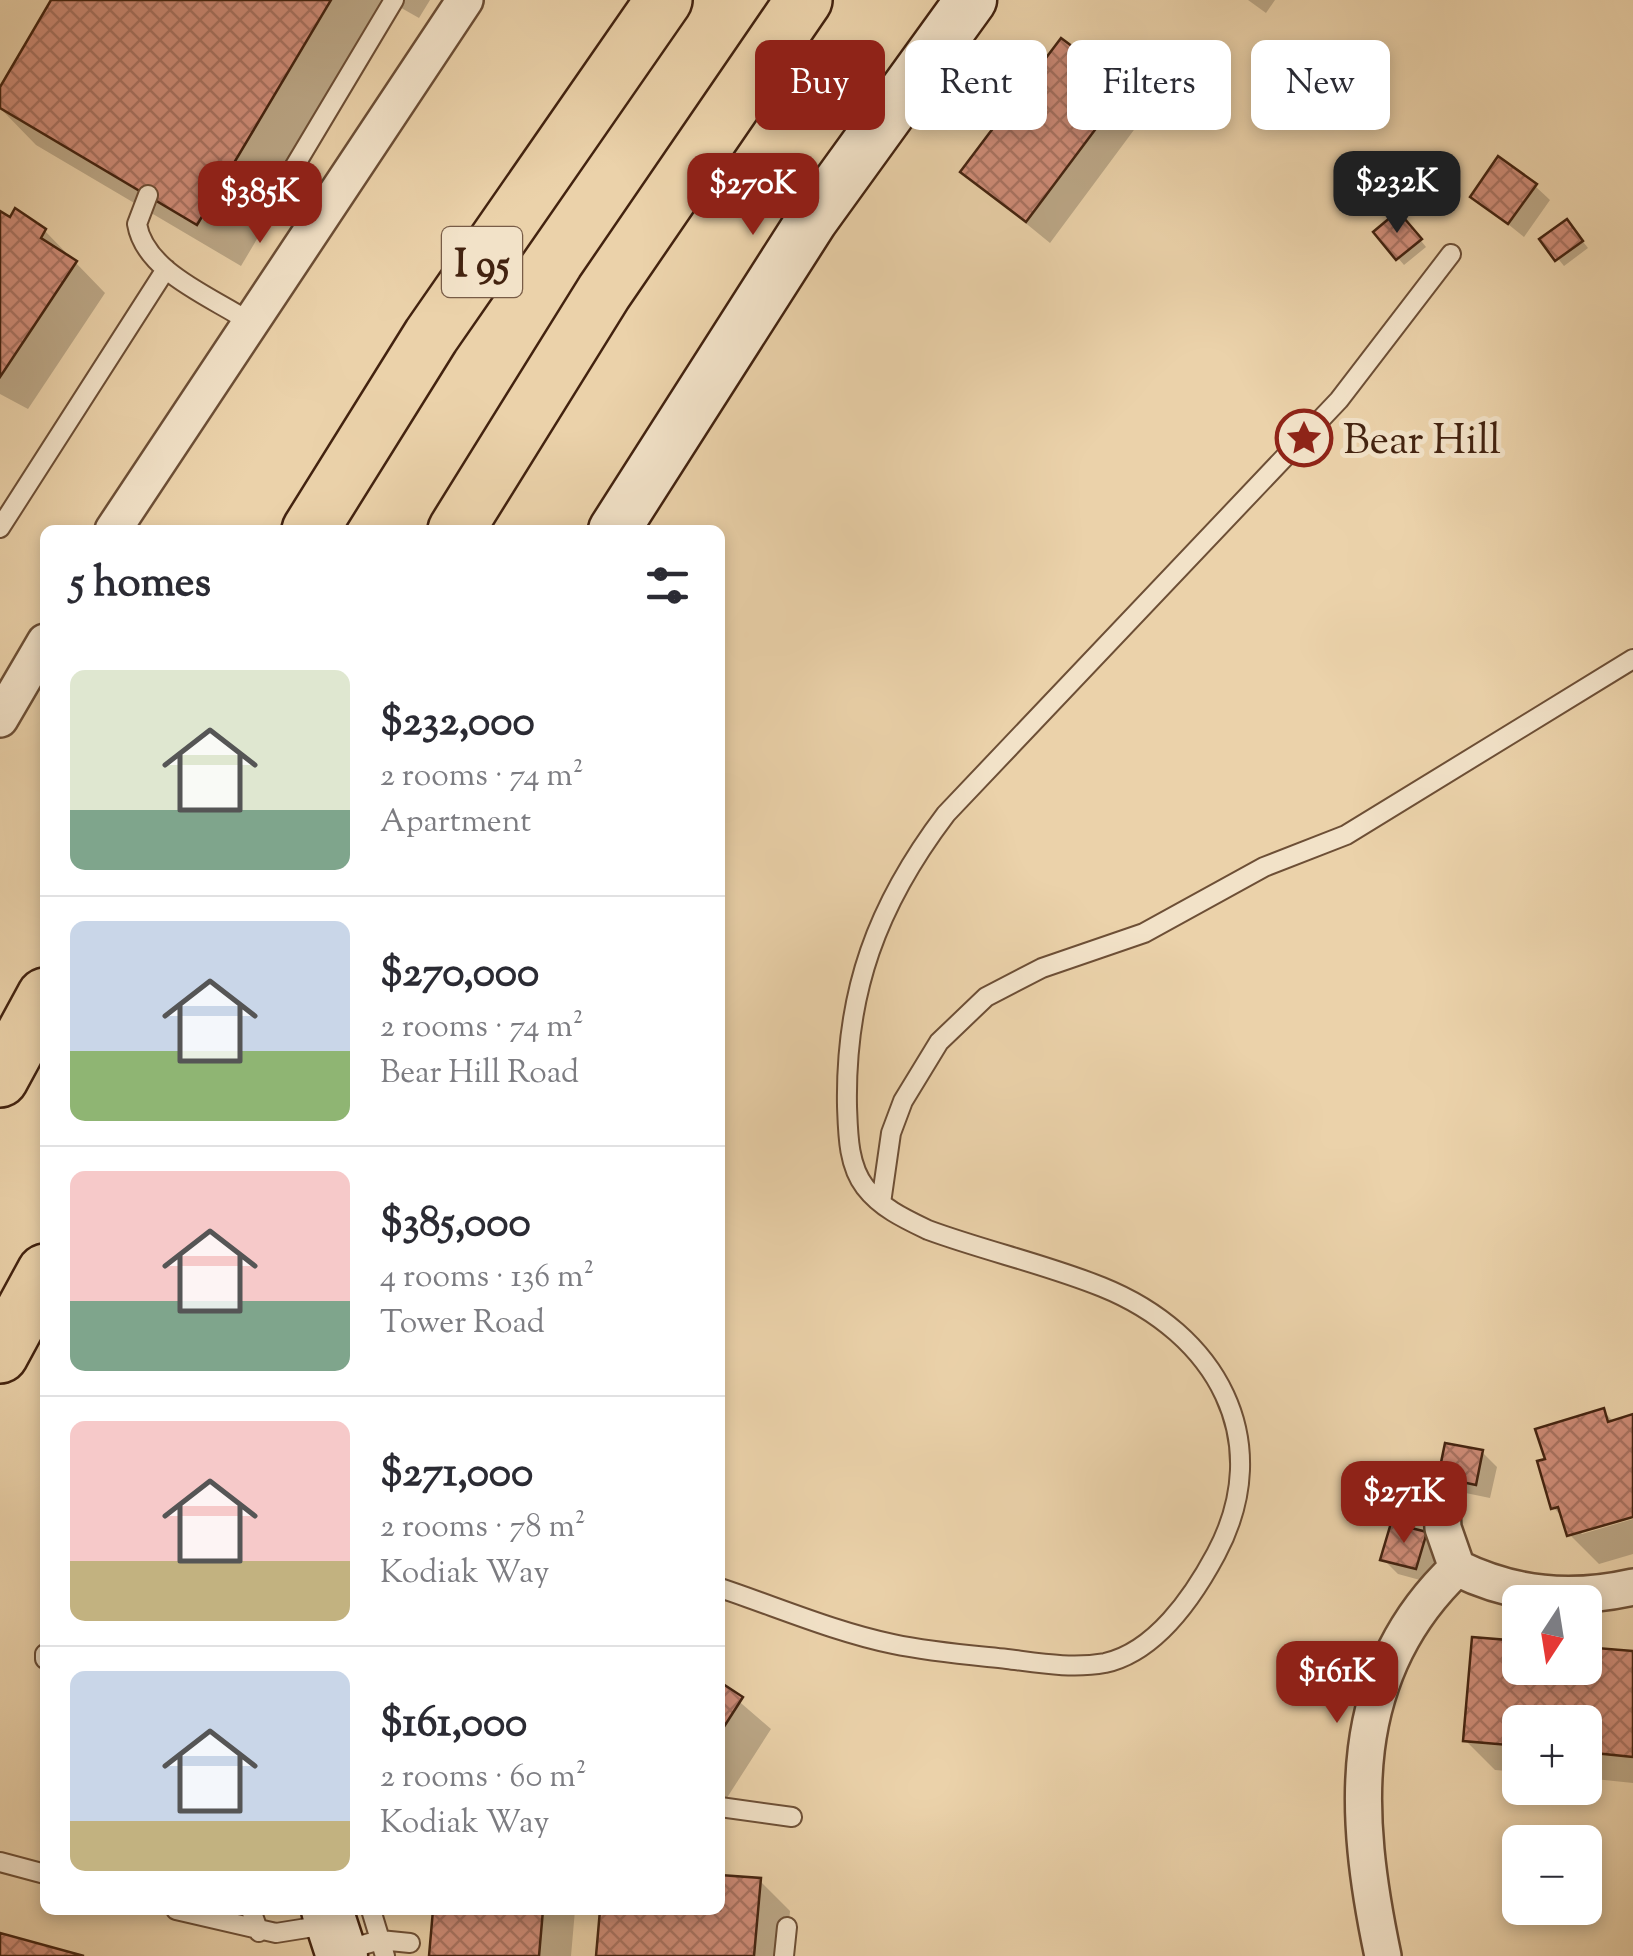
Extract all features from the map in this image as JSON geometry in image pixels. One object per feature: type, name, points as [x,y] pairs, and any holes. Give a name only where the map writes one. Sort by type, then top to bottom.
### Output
[{"type":"highway","name":"I 95","points":[[313,525],[431,336],[664,0]]},
{"type":"highway","points":[[459,525],[624,262],[804,0]]},
{"type":"highway","points":[[0,1080],[40,1005]]},
{"type":"highway","points":[[0,1356],[40,1281]]},
{"type":"street","points":[[116,525],[248,321],[465,0]]},
{"type":"street","points":[[617,525],[812,220],[971,0]]},
{"type":"street","points":[[0,719],[40,651]]},
{"type":"street","points":[[1442,1510],[1443,1528],[1457,1568]]},
{"type":"street","points":[[1457,1568],[1530,1594],[1585,1595],[1633,1588]]},
{"type":"street","points":[[1383,1956],[1371,1892],[1364,1792],[1372,1708],[1387,1660],[1408,1622],[1457,1568]]},
{"type":"lane","points":[[316,221],[283,199],[281,189],[394,0]]},
{"type":"lane","points":[[148,196],[138,214],[139,234],[149,253],[166,269],[248,321]]},
{"type":"lane","points":[[725,1590],[893,1644],[1081,1666],[1124,1658],[1157,1632],[1194,1590],[1227,1532],[1244,1466],[1238,1426],[1221,1387],[1169,1327],[1102,1287],[928,1230],[881,1204],[858,1176],[852,1158],[848,1128],[848,1033],[860,974],[883,914],[911,862],[946,814],[1338,400],[1451,254]]},
{"type":"lane","points":[[0,528],[166,269]]},
{"type":"lane","points":[[881,1204],[885,1160],[903,1100],[939,1042],[986,997],[1042,968],[1144,933],[1264,867],[1346,835],[1633,659]]},
{"type":"lane","points":[[725,1808],[792,1817]]},
{"type":"lane","points":[[0,1862],[40,1873]]},
{"type":"lane","points":[[195,1915],[259,1932],[354,1935],[410,1943]]},
{"type":"lane","points":[[253,1915],[259,1932]]},
{"type":"lane","points":[[784,1956],[788,1927]]},
{"type":"building","points":[[51,0],[331,0],[197,225],[0,108],[0,87]]},
{"type":"building","points":[[1061,38],[1067,42],[1067,130],[1095,130],[1026,222],[960,172],[992,130],[1047,130],[1047,57]]},
{"type":"building","points":[[1498,156],[1537,184],[1508,224],[1470,197]]},
{"type":"building","points":[[15,208],[46,229],[41,238],[77,261],[0,377],[0,211],[10,217]]},
{"type":"building","points":[[1398,211],[1422,239],[1396,260],[1373,232]]},
{"type":"building","points":[[1567,219],[1583,241],[1555,261],[1539,239]]},
{"type":"building","points":[[1604,1408],[1608,1422],[1633,1414],[1633,1517],[1567,1536],[1558,1507],[1551,1509],[1537,1461],[1545,1459],[1535,1429]]},
{"type":"building","points":[[1445,1443],[1483,1450],[1476,1485],[1438,1477]]},
{"type":"building","points":[[1392,1465],[1423,1473],[1416,1500],[1385,1491]]},
{"type":"building","points":[[1391,1523],[1427,1532],[1416,1569],[1380,1560]]},
{"type":"building","points":[[1472,1637],[1502,1640],[1502,1685],[1602,1685],[1602,1648],[1633,1651],[1633,1757],[1602,1754],[1602,1705],[1502,1705],[1502,1744],[1463,1741]]},
{"type":"building","points":[[725,1685],[743,1697],[725,1725]]},
{"type":"building","points":[[725,1875],[761,1878],[754,1956],[596,1956],[600,1915],[725,1915]]},
{"type":"building","points":[[433,1915],[543,1915],[539,1956],[429,1956]]},
{"type":"building","points":[[0,1933],[84,1956],[0,1956]]},
{"type":"place","name":"Bear Hill","points":[[1304,438]]}]
